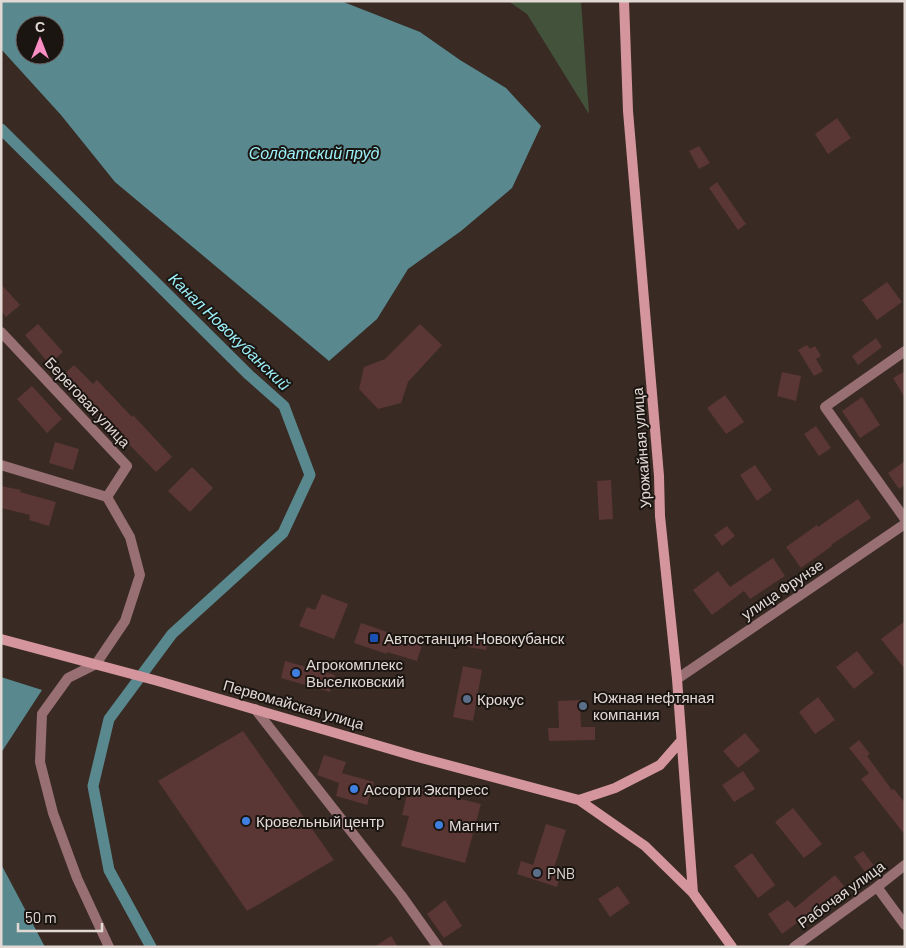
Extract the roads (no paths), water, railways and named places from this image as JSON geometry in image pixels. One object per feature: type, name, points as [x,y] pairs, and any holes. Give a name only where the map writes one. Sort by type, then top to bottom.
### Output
[{"type":"main road","name":"Урожайная улица","points":[[624,1],[630,131],[659,476],[660,516],[677,679],[693,893]]},
{"type":"main road","name":"Первомайская улица","points":[[1,639],[116,669],[414,756],[578,800],[645,846],[693,893],[732,947]]},
{"type":"main road","points":[[578,800],[615,788],[660,765],[681,741]]},
{"type":"street","name":"Береговая улица","points":[[1,332],[127,466],[107,497]]},
{"type":"street","points":[[905,351],[825,407],[905,519]]},
{"type":"street","points":[[1,466],[107,497],[130,537],[140,575],[125,621],[96,664],[68,678],[42,714],[40,762],[53,813],[77,878],[109,947]]},
{"type":"street","name":"улица Фрунзе","points":[[677,679],[905,524]]},
{"type":"street","points":[[255,709],[401,895],[438,947]]},
{"type":"street","name":"Рабочая улица","points":[[794,947],[905,865]]},
{"type":"street","points":[[876,887],[905,925]]},
{"type":"water","name":"Солдатский пруд","points":[[1,1],[341,1],[420,32],[460,60],[506,88],[541,126],[512,188],[461,231],[408,269],[377,319],[329,361],[115,182],[61,115],[16,65],[65,65],[65,15],[15,15],[15,64],[1,49]]},
{"type":"water","points":[[1,677],[42,690],[1,753]]},
{"type":"water","points":[[1,864],[45,947],[1,947]]},
{"type":"waterway","name":"Канал Новокубанский","points":[[1,129],[249,375],[284,406],[310,475],[283,533],[172,634],[109,719],[93,786],[109,870],[151,947]]},
{"type":"place","name":"Автостанция Новокубанск","points":[[374,638]]},
{"type":"place","name":"Агрокомплекс Выселковский","points":[[296,673]]},
{"type":"place","name":"Крокус","points":[[467,699]]},
{"type":"place","name":"Южная нефтяная компания","points":[[583,706]]},
{"type":"place","name":"Ассорти Экспресс","points":[[354,789]]},
{"type":"place","name":"Кровельный центр","points":[[246,821]]},
{"type":"place","name":"Магнит","points":[[439,825]]},
{"type":"place","name":"PNB","points":[[537,873]]}]
